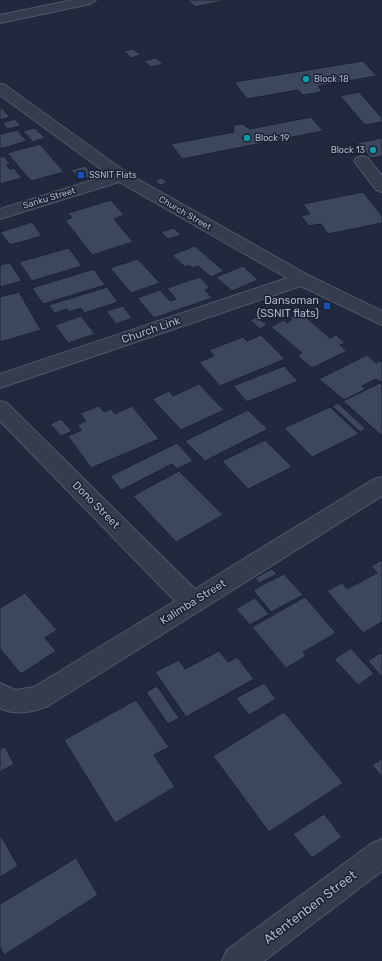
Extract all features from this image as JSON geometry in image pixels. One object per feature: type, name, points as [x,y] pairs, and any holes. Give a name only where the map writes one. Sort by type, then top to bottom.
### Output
[{"type":"street","points":[[0,19],[90,0]]},
{"type":"street","name":"Church Street","points":[[0,88],[121,176],[302,279],[382,319]]},
{"type":"street","points":[[362,161],[382,187]]},
{"type":"street","name":"Sanku Street","points":[[0,214],[121,176]]},
{"type":"street","name":"Church Link","points":[[0,381],[302,279]]},
{"type":"street","name":"Dono Street","points":[[0,408],[192,602]]},
{"type":"street","name":"Kalimba Street","points":[[0,695],[13,702],[39,698],[382,485]]},
{"type":"street","name":"Atentenben Street","points":[[238,961],[382,853]]},
{"type":"building","points":[[187,0],[228,0],[195,7]]},
{"type":"building","points":[[133,49],[141,55],[131,58],[124,51]]},
{"type":"building","points":[[156,58],[163,64],[151,67],[144,61]]},
{"type":"building","name":"Block 18","points":[[363,61],[377,76],[318,86],[322,92],[303,95],[298,90],[247,99],[234,82]]},
{"type":"building","points":[[359,92],[382,118],[382,122],[365,125],[340,96]]},
{"type":"building","points":[[0,106],[10,117],[0,120]]},
{"type":"building","name":"Block 19","points":[[311,117],[323,131],[182,159],[171,144],[234,132],[233,125],[242,124],[250,129]]},
{"type":"building","points":[[15,119],[21,126],[8,129],[2,123]]},
{"type":"building","points":[[35,128],[45,138],[33,142],[23,131]]},
{"type":"building","points":[[17,130],[27,141],[0,149],[0,134]]},
{"type":"building","name":"Block 13","points":[[382,138],[382,156],[371,158],[357,143]]},
{"type":"building","points":[[40,144],[64,172],[31,181],[7,153]]},
{"type":"building","points":[[4,156],[10,164],[6,165],[10,169],[14,168],[22,178],[0,184],[0,157]]},
{"type":"building","points":[[85,166],[94,175],[80,180],[71,170]]},
{"type":"building","points":[[162,178],[167,183],[160,185],[155,180]]},
{"type":"building","points":[[363,192],[382,216],[382,223],[328,234],[321,224],[309,226],[301,216],[310,214],[303,204]]},
{"type":"building","points":[[111,200],[124,215],[114,219],[133,242],[92,255],[65,220],[72,218],[68,213]]},
{"type":"building","points":[[32,222],[42,236],[10,245],[0,232]]},
{"type":"building","points":[[174,228],[181,235],[168,239],[161,232]]},
{"type":"building","points":[[195,246],[224,271],[211,277],[198,266],[192,268],[189,265],[185,267],[172,255]]},
{"type":"building","points":[[69,248],[82,266],[32,281],[19,262]]},
{"type":"building","points":[[138,259],[160,283],[131,293],[110,268]]},
{"type":"building","points":[[10,263],[22,281],[0,287],[0,265]]},
{"type":"building","points":[[243,266],[258,280],[232,291],[216,277]]},
{"type":"building","points":[[94,269],[105,285],[43,304],[32,288]]},
{"type":"building","points":[[200,277],[210,288],[205,290],[212,298],[154,318],[137,298],[160,290],[170,301],[176,299],[167,288]]},
{"type":"building","points":[[107,287],[118,302],[84,313],[81,308],[69,312],[67,309],[54,313],[49,305]]},
{"type":"building","points":[[19,292],[41,330],[0,342],[0,297]]},
{"type":"building","points":[[123,306],[132,318],[116,324],[106,311]]},
{"type":"building","points":[[301,313],[330,338],[336,335],[345,343],[340,345],[347,351],[312,368],[297,355],[302,353],[271,327],[284,320],[287,323],[292,320],[290,318]]},
{"type":"building","points":[[81,316],[95,334],[68,343],[55,325]]},
{"type":"building","points":[[257,317],[267,325],[260,329],[250,320]]},
{"type":"building","points":[[261,335],[285,359],[220,386],[199,362],[214,356],[209,350],[243,337],[247,341]]},
{"type":"building","points":[[367,355],[376,363],[380,361],[382,362],[382,381],[380,382],[376,379],[362,386],[366,389],[344,400],[319,379]]},
{"type":"building","points":[[284,366],[298,381],[247,402],[233,386]]},
{"type":"building","points":[[380,383],[382,385],[382,436],[343,401]]},
{"type":"building","points":[[199,384],[224,410],[181,430],[152,399],[169,391],[173,396]]},
{"type":"building","points":[[338,403],[366,429],[360,432],[332,406]]},
{"type":"building","points":[[99,406],[104,412],[111,409],[115,414],[132,406],[159,439],[91,468],[68,436],[82,430],[77,425],[86,421],[80,413]]},
{"type":"building","points":[[330,407],[359,434],[312,457],[284,428]]},
{"type":"building","points":[[248,410],[268,429],[205,461],[185,441]]},
{"type":"building","points":[[61,419],[72,431],[61,436],[50,424]]},
{"type":"building","points":[[265,440],[292,467],[248,489],[222,461]]},
{"type":"building","points":[[177,443],[193,461],[177,469],[172,464],[121,490],[110,476]]},
{"type":"building","points":[[179,471],[223,515],[176,542],[133,496]]},
{"type":"building","points":[[382,560],[382,622],[363,633],[327,591],[342,583],[347,589],[377,573],[371,566]]},
{"type":"building","points":[[272,569],[277,574],[259,583],[255,578]]},
{"type":"building","points":[[284,574],[303,595],[271,612],[253,590]]},
{"type":"building","points":[[25,593],[57,630],[45,638],[56,651],[21,674],[0,649],[0,608]]},
{"type":"building","points":[[305,597],[336,633],[303,652],[306,656],[286,668],[252,627]]},
{"type":"building","points":[[255,598],[269,614],[250,625],[236,609]]},
{"type":"building","points":[[351,648],[374,674],[358,685],[334,659]]},
{"type":"building","points":[[219,651],[228,662],[237,657],[254,679],[186,717],[155,672],[179,660],[185,669]]},
{"type":"building","points":[[380,653],[382,655],[382,677],[368,661]]},
{"type":"building","points":[[264,683],[276,699],[249,715],[236,698]]},
{"type":"building","points":[[157,686],[179,718],[168,724],[146,692]]},
{"type":"building","points":[[136,700],[169,747],[154,755],[175,787],[115,823],[64,740]]},
{"type":"building","points":[[284,712],[343,783],[269,832],[213,756]]},
{"type":"building","points":[[5,747],[14,764],[0,772],[0,749]]},
{"type":"building","points":[[382,759],[382,777],[372,765]]},
{"type":"building","points":[[324,814],[342,837],[312,858],[293,834]]},
{"type":"building","points":[[0,834],[18,866],[0,877]]},
{"type":"building","points":[[76,858],[98,895],[4,955],[0,947],[0,904]]},
{"type":"place","name":"Block 18","points":[[306,79]]},
{"type":"place","name":"Block 19","points":[[247,138]]},
{"type":"place","name":"Block 13","points":[[373,150]]},
{"type":"place","name":"SSNIT Flats","points":[[81,175]]},
{"type":"place","name":"Dansoman (SSNIT flats)","points":[[327,306]]}]
